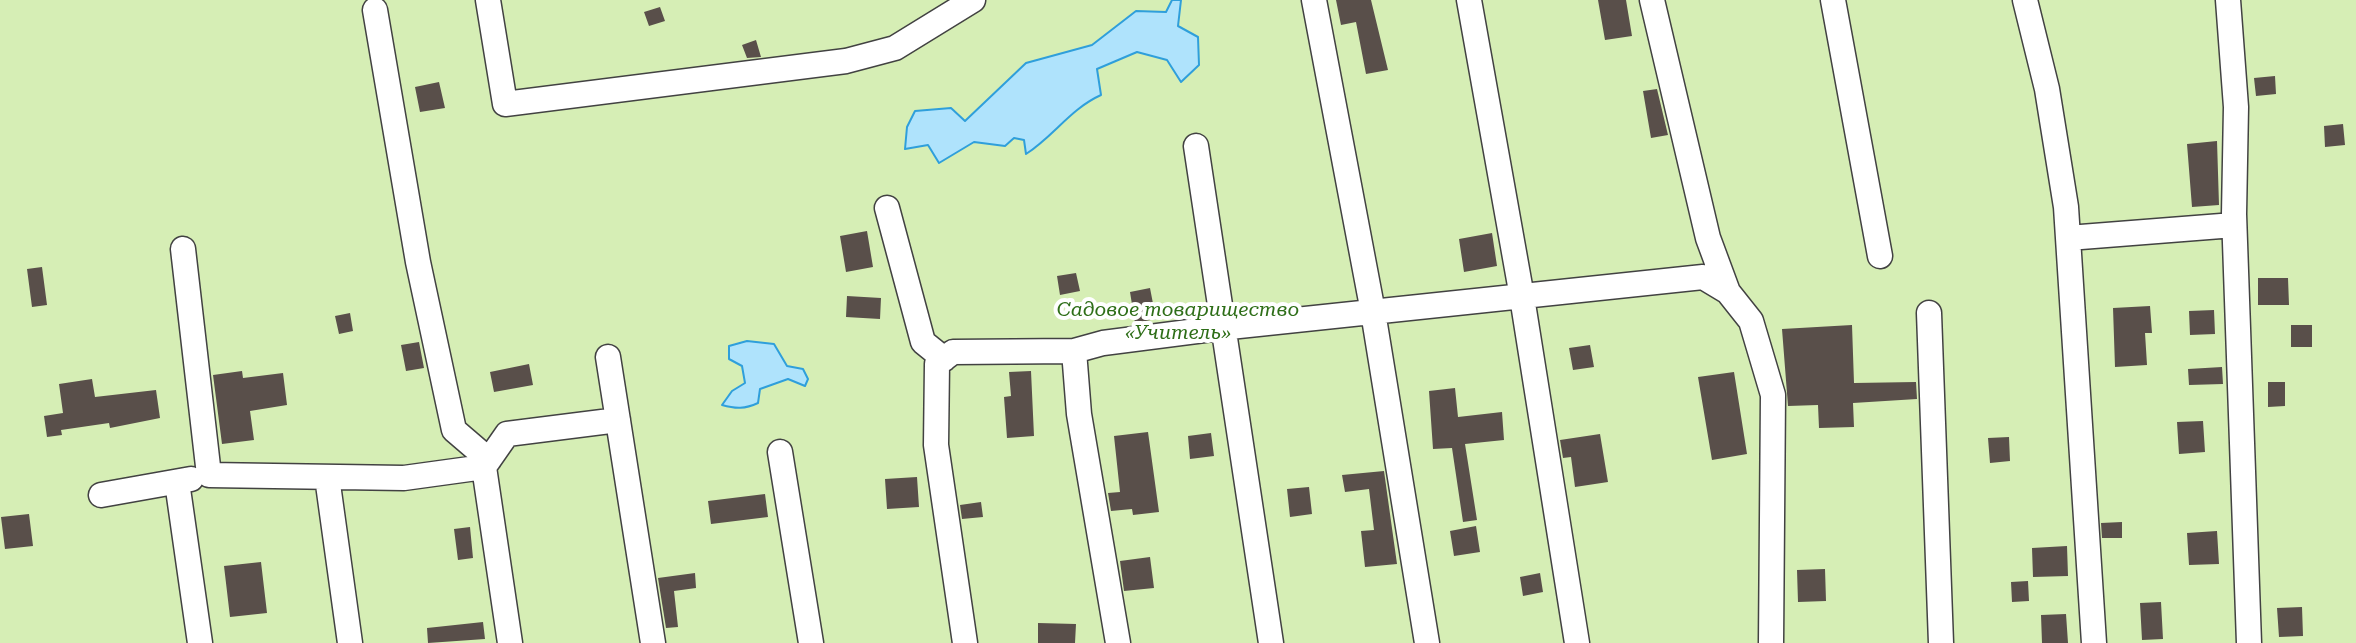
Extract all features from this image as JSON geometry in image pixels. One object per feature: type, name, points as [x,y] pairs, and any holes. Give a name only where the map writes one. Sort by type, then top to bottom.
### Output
[{"type":"street","points":[[488,0],[505,104],[846,61],[895,48],[973,0]]},
{"type":"street","points":[[1314,0],[1373,312],[1427,643]]},
{"type":"street","points":[[1469,0],[1522,297],[1577,643]]},
{"type":"street","points":[[1652,0],[1708,238],[1728,292],[1751,321],[1773,395],[1771,643]]},
{"type":"street","points":[[1833,0],[1880,256]]},
{"type":"street","points":[[2025,0],[2047,89],[2068,238],[2094,643]]},
{"type":"street","points":[[2228,0],[2236,107],[2234,225],[2249,643]]},
{"type":"street","points":[[375,10],[418,262],[454,430],[487,463],[510,643]]},
{"type":"street","points":[[1196,146],[1220,328],[1271,643]]},
{"type":"street","points":[[887,208],[923,342],[944,359]]},
{"type":"street","points":[[2068,238],[2234,225]]},
{"type":"street","points":[[183,249],[209,475]]},
{"type":"street","points":[[965,643],[936,445],[937,364],[953,352],[1074,351],[1103,343],[1220,328],[1703,277],[1728,292]]},
{"type":"street","points":[[1929,313],[1941,643]]},
{"type":"street","points":[[1074,351],[1079,414],[1118,643]]},
{"type":"street","points":[[608,357],[653,643]]},
{"type":"street","points":[[101,495],[209,475],[404,478],[487,463],[507,434],[618,420]]},
{"type":"street","points":[[780,452],[811,643]]},
{"type":"street","points":[[327,477],[350,643]]},
{"type":"street","points":[[177,482],[200,643]]},
{"type":"green space","name":"Садовое товарищество «Учитель»","points":[[0,0],[2356,0],[2356,643],[0,643]]},
{"type":"water","points":[[1172,0],[1181,0],[1178,26],[1198,37],[1199,65],[1181,82],[1167,60],[1137,52],[1097,69],[1101,95],[1080,108],[1026,154],[1024,140],[1014,138],[1005,146],[974,142],[939,163],[928,145],[905,149],[907,127],[915,111],[951,108],[965,121],[1026,63],[1092,45],[1136,11],[1166,12]]},
{"type":"water","points":[[747,341],[774,344],[787,366],[803,369],[808,379],[805,386],[788,379],[760,389],[758,403],[753,405],[740,408],[722,405],[732,391],[745,383],[742,366],[729,359],[729,346]]},
{"type":"building","points":[[1336,0],[1371,0],[1388,70],[1366,74],[1356,22],[1341,25]]},
{"type":"building","points":[[1598,0],[1626,0],[1632,36],[1605,40]]},
{"type":"building","points":[[660,7],[665,21],[649,26],[644,12]]},
{"type":"building","points":[[756,40],[761,57],[747,58],[742,45]]},
{"type":"building","points":[[2275,76],[2276,94],[2256,96],[2254,78]]},
{"type":"building","points":[[439,82],[445,108],[420,112],[415,87]]},
{"type":"building","points":[[1657,89],[1668,135],[1651,138],[1643,91]]},
{"type":"building","points":[[2343,124],[2345,145],[2325,147],[2324,126]]},
{"type":"building","points":[[2217,141],[2219,205],[2192,207],[2187,144]]},
{"type":"building","points":[[867,231],[873,267],[846,272],[840,236]]},
{"type":"building","points":[[1492,233],[1497,266],[1464,272],[1459,239]]},
{"type":"building","points":[[42,267],[47,305],[32,307],[27,269]]},
{"type":"building","points":[[1076,273],[1080,291],[1060,295],[1057,276]]},
{"type":"building","points":[[2258,278],[2288,278],[2289,305],[2258,305]]},
{"type":"building","points":[[1150,288],[1156,319],[1135,323],[1130,292]]},
{"type":"building","points":[[847,296],[881,298],[880,319],[846,317]]},
{"type":"building","points":[[2150,306],[2152,333],[2145,333],[2147,365],[2115,367],[2113,308]]},
{"type":"building","points":[[2214,310],[2215,334],[2190,335],[2189,311]]},
{"type":"building","points":[[350,313],[353,331],[339,334],[335,316]]},
{"type":"building","points":[[1852,325],[1854,383],[1916,382],[1917,399],[1853,403],[1854,427],[1819,428],[1818,405],[1788,406],[1782,329]]},
{"type":"building","points":[[2291,325],[2312,325],[2312,347],[2291,347]]},
{"type":"building","points":[[419,342],[424,368],[406,371],[401,345]]},
{"type":"building","points":[[1590,345],[1594,367],[1573,370],[1569,348]]},
{"type":"building","points":[[529,364],[533,385],[494,392],[490,372]]},
{"type":"building","points":[[2222,367],[2223,384],[2189,385],[2188,369]]},
{"type":"building","points":[[242,371],[243,378],[283,373],[287,405],[250,411],[254,440],[222,444],[213,375]]},
{"type":"building","points":[[1031,371],[1034,436],[1007,438],[1004,397],[1011,396],[1009,372]]},
{"type":"building","points":[[1734,372],[1747,454],[1712,460],[1698,377]]},
{"type":"building","points":[[92,379],[95,397],[156,390],[160,418],[110,428],[109,423],[61,430],[62,435],[47,437],[44,416],[63,413],[59,384]]},
{"type":"building","points":[[2268,382],[2285,382],[2285,406],[2268,407]]},
{"type":"building","points":[[1455,388],[1458,417],[1502,412],[1504,440],[1465,444],[1477,520],[1463,522],[1452,448],[1433,449],[1429,391]]},
{"type":"building","points":[[2203,421],[2205,452],[2179,454],[2177,422]]},
{"type":"building","points":[[1148,432],[1159,512],[1133,515],[1132,509],[1111,511],[1108,493],[1120,492],[1114,436]]},
{"type":"building","points":[[1211,433],[1214,456],[1190,459],[1188,436]]},
{"type":"building","points":[[1600,434],[1608,482],[1575,487],[1571,457],[1563,458],[1560,440]]},
{"type":"building","points":[[2009,437],[2010,461],[1990,463],[1988,438]]},
{"type":"building","points":[[1384,471],[1397,564],[1365,567],[1361,531],[1374,530],[1369,489],[1345,492],[1342,475]]},
{"type":"building","points":[[917,477],[919,507],[887,509],[885,479]]},
{"type":"building","points":[[1309,487],[1312,514],[1290,517],[1287,489]]},
{"type":"building","points":[[765,494],[768,517],[711,524],[708,501]]},
{"type":"building","points":[[981,502],[983,517],[962,519],[960,505]]},
{"type":"building","points":[[29,514],[33,546],[5,549],[1,517]]},
{"type":"building","points":[[2122,522],[2122,538],[2102,538],[2101,523]]},
{"type":"building","points":[[1476,526],[1480,552],[1454,556],[1450,531]]},
{"type":"building","points":[[470,527],[473,558],[458,560],[454,529]]},
{"type":"building","points":[[2217,531],[2219,564],[2189,565],[2187,533]]},
{"type":"building","points":[[2067,546],[2068,576],[2033,577],[2032,548]]},
{"type":"building","points":[[1150,557],[1154,588],[1124,591],[1120,561]]},
{"type":"building","points":[[261,562],[267,613],[230,617],[224,566]]},
{"type":"building","points":[[1825,569],[1826,601],[1798,602],[1797,570]]},
{"type":"building","points":[[695,573],[696,588],[674,591],[678,627],[666,628],[658,578]]},
{"type":"building","points":[[1540,573],[1543,592],[1523,596],[1520,577]]},
{"type":"building","points":[[2028,581],[2029,601],[2012,602],[2011,582]]},
{"type":"building","points":[[2161,602],[2163,639],[2142,640],[2140,603]]},
{"type":"building","points":[[2302,607],[2303,636],[2279,637],[2277,608]]},
{"type":"building","points":[[2066,614],[2068,643],[2042,643],[2041,615]]},
{"type":"building","points":[[483,622],[485,639],[428,643],[427,628]]},
{"type":"building","points":[[1038,623],[1076,624],[1075,643],[1038,643]]}]
